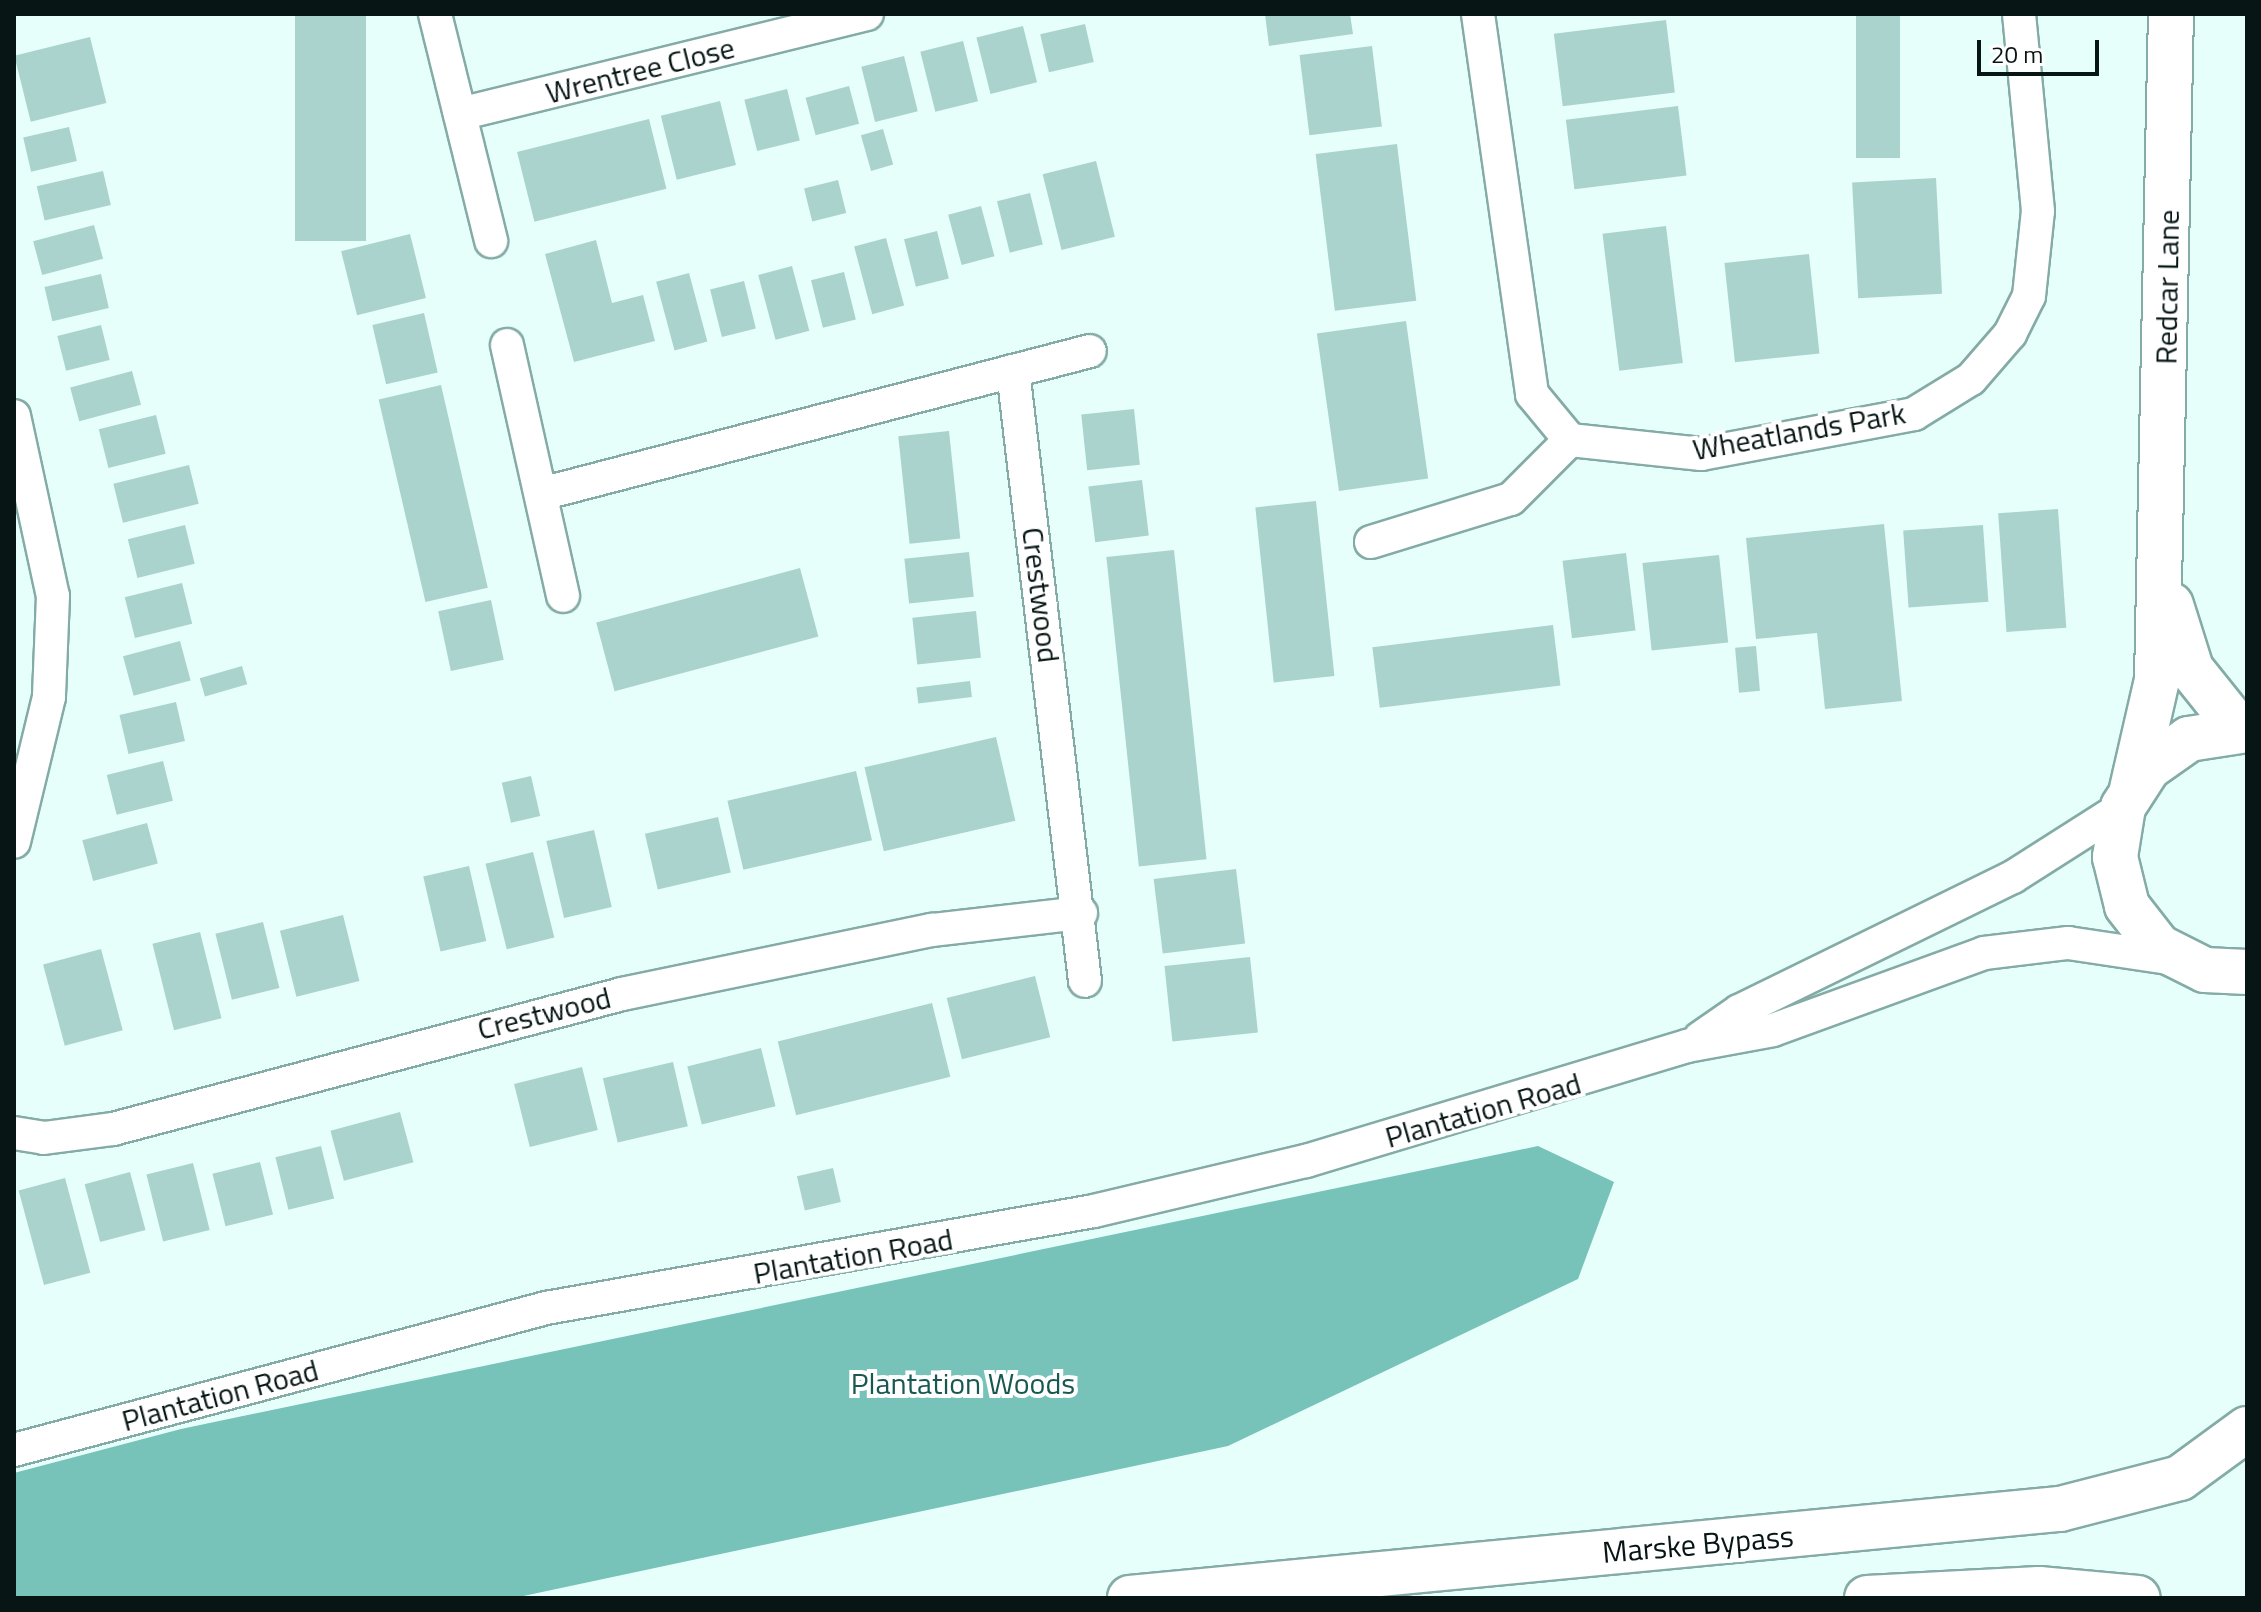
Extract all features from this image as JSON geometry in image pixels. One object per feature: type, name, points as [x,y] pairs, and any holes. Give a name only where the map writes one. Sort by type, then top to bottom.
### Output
[{"type":"main road","name":"Redcar Lane","points":[[2171,14],[2161,559],[2153,720],[2128,798],[2118,883],[2141,928],[2181,960]]},
{"type":"main road","name":"Redcar Lane","points":[[2161,559],[2191,669],[2243,730]]},
{"type":"main road","points":[[2128,798],[2167,752],[2243,730]]},
{"type":"main road","points":[[2181,960],[2241,980]]},
{"type":"main road","name":"Marske Bypass","points":[[1130,1598],[2060,1509],[2180,1478],[2247,1429]]},
{"type":"main road","points":[[1867,1598],[2039,1589],[2138,1598]]},
{"type":"street","points":[[435,14],[491,241]]},
{"type":"street","name":"Wrentree Close","points":[[460,114],[867,14]]},
{"type":"street","points":[[1371,542],[1511,499],[1570,440],[1530,381],[1478,14]]},
{"type":"street","name":"Wheatlands Park","points":[[1570,440],[1701,454],[1914,414],[1971,379],[2010,334],[2029,296],[2038,211],[2019,14]]},
{"type":"street","points":[[507,345],[563,596]]},
{"type":"street","points":[[541,494],[1090,351]]},
{"type":"street","name":"Crestwood","points":[[1013,371],[1081,913],[1085,981]]},
{"type":"street","points":[[14,416],[53,596],[49,697],[14,842]]},
{"type":"street","name":"Plantation Road","points":[[1687,1046],[1739,1011],[2013,877],[2128,798]]},
{"type":"street","name":"Crestwood","points":[[14,1133],[44,1138],[113,1129],[622,994],[932,930],[1081,913]]},
{"type":"street","name":"Plantation Road","points":[[14,1450],[546,1308],[1033,1223],[1306,1161],[1687,1046],[1773,1030],[1984,953],[2068,943],[2181,960]]},
{"type":"green space","name":"Plantation Woods","points":[[1538,1146],[1614,1182],[1578,1279],[1228,1446],[514,1598],[14,1598],[14,1473],[181,1429]]},
{"type":"building","points":[[295,14],[366,14],[366,241],[295,241]]},
{"type":"building","points":[[1265,14],[1350,14],[1353,34],[1269,46]]},
{"type":"building","points":[[1856,14],[1900,14],[1900,158],[1856,158]]},
{"type":"building","points":[[1666,20],[1675,92],[1563,106],[1554,34]]},
{"type":"building","points":[[1085,24],[1094,62],[1049,72],[1040,34]]},
{"type":"building","points":[[1023,26],[1037,82],[990,94],[976,38]]},
{"type":"building","points":[[90,37],[106,103],[31,122],[14,56]]},
{"type":"building","points":[[963,41],[978,101],[935,112],[920,52]]},
{"type":"building","points":[[1372,46],[1382,126],[1309,135],[1300,55]]},
{"type":"building","points":[[904,56],[918,111],[875,122],[861,67]]},
{"type":"building","points":[[849,86],[859,124],[816,135],[806,98]]},
{"type":"building","points":[[787,89],[800,140],[757,151],[744,100]]},
{"type":"building","points":[[720,101],[736,165],[677,180],[661,116]]},
{"type":"building","points":[[1678,106],[1687,175],[1574,189],[1566,120]]},
{"type":"building","points":[[649,119],[666,189],[534,222],[517,152]]},
{"type":"building","points":[[69,127],[77,161],[31,172],[23,138]]},
{"type":"building","points":[[883,129],[893,165],[871,171],[861,135]]},
{"type":"building","points":[[1397,144],[1416,301],[1335,311],[1316,154]]},
{"type":"building","points":[[1096,161],[1115,237],[1062,250],[1043,174]]},
{"type":"building","points":[[103,171],[111,205],[45,220],[37,186]]},
{"type":"building","points":[[1936,178],[1942,294],[1858,298],[1852,182]]},
{"type":"building","points":[[838,180],[846,213],[812,221],[804,188]]},
{"type":"building","points":[[1030,193],[1043,244],[1010,253],[997,201]]},
{"type":"building","points":[[981,206],[994,256],[962,265],[948,215]]},
{"type":"building","points":[[94,225],[103,259],[42,275],[33,241]]},
{"type":"building","points":[[1666,226],[1683,363],[1619,371],[1602,234]]},
{"type":"building","points":[[937,231],[949,279],[916,287],[904,239]]},
{"type":"building","points":[[410,234],[426,298],[357,315],[341,251]]},
{"type":"building","points":[[886,238],[904,306],[872,314],[854,247]]},
{"type":"building","points":[[596,240],[612,303],[643,295],[655,341],[574,362],[545,254]]},
{"type":"building","points":[[1809,254],[1819,353],[1735,362],[1724,263]]},
{"type":"building","points":[[792,266],[809,331],[776,340],[758,275]]},
{"type":"building","points":[[844,272],[856,320],[823,328],[811,280]]},
{"type":"building","points":[[689,273],[707,342],[675,350],[656,282]]},
{"type":"building","points":[[101,274],[109,308],[52,321],[44,287]]},
{"type":"building","points":[[744,281],[756,329],[722,337],[710,289]]},
{"type":"building","points":[[424,313],[438,372],[386,384],[372,325]]},
{"type":"building","points":[[1406,321],[1428,478],[1339,491],[1317,334]]},
{"type":"building","points":[[101,325],[110,360],[66,371],[57,336]]},
{"type":"building","points":[[132,371],[141,405],[79,421],[70,388]]},
{"type":"building","points":[[441,385],[488,588],[425,602],[379,399]]},
{"type":"building","points":[[1134,409],[1140,465],[1087,470],[1081,415]]},
{"type":"building","points":[[156,415],[166,454],[108,468],[99,429]]},
{"type":"building","points":[[949,431],[960,538],[910,544],[898,436]]},
{"type":"building","points":[[189,465],[199,504],[123,523],[113,484]]},
{"type":"building","points":[[1142,480],[1149,536],[1095,542],[1088,487]]},
{"type":"building","points":[[1316,501],[1334,676],[1274,682],[1255,507]]},
{"type":"building","points":[[2058,509],[2066,628],[2006,632],[1998,513]]},
{"type":"building","points":[[1884,524],[1902,701],[1825,709],[1817,633],[1756,639],[1746,538]]},
{"type":"building","points":[[185,525],[195,564],[137,578],[128,539]]},
{"type":"building","points":[[1983,525],[1988,602],[1909,607],[1903,531]]},
{"type":"building","points":[[1174,550],[1207,859],[1139,866],[1106,557]]},
{"type":"building","points":[[969,552],[974,597],[909,604],[904,559]]},
{"type":"building","points":[[1626,553],[1636,630],[1572,638],[1562,561]]},
{"type":"building","points":[[1719,555],[1728,643],[1652,651],[1642,563]]},
{"type":"building","points":[[800,568],[818,637],[615,691],[596,623]]},
{"type":"building","points":[[182,583],[192,624],[135,638],[125,597]]},
{"type":"building","points":[[491,600],[504,660],[451,671],[438,611]]},
{"type":"building","points":[[976,611],[981,658],[917,664],[912,618]]},
{"type":"building","points":[[1553,625],[1560,686],[1380,708],[1372,647]]},
{"type":"building","points":[[180,641],[191,681],[134,696],[123,656]]},
{"type":"building","points":[[1756,646],[1760,691],[1739,693],[1735,648]]},
{"type":"building","points":[[242,666],[247,684],[205,696],[200,678]]},
{"type":"building","points":[[970,681],[972,697],[918,703],[916,688]]},
{"type":"building","points":[[176,702],[185,741],[128,754],[119,715]]},
{"type":"building","points":[[996,737],[1015,821],[884,851],[864,767]]},
{"type":"building","points":[[163,761],[173,801],[117,815],[107,775]]},
{"type":"building","points":[[856,771],[872,840],[743,870],[727,801]]},
{"type":"building","points":[[531,776],[540,816],[511,823],[502,783]]},
{"type":"building","points":[[718,817],[731,873],[658,889],[645,834]]},
{"type":"building","points":[[147,823],[158,864],[93,881],[82,840]]},
{"type":"building","points":[[594,830],[612,907],[564,918],[546,841]]},
{"type":"building","points":[[533,852],[554,937],[507,949],[485,864]]},
{"type":"building","points":[[469,866],[486,941],[441,952],[423,877]]},
{"type":"building","points":[[1236,869],[1245,943],[1163,954],[1154,879]]},
{"type":"building","points":[[343,915],[359,981],[296,997],[280,931]]},
{"type":"building","points":[[263,922],[279,988],[232,1000],[215,934]]},
{"type":"building","points":[[200,932],[222,1018],[174,1030],[152,944]]},
{"type":"building","points":[[101,949],[123,1030],[65,1046],[43,965]]},
{"type":"building","points":[[1250,957],[1258,1033],[1172,1042],[1164,966]]},
{"type":"building","points":[[1035,976],[1050,1037],[962,1059],[947,998]]},
{"type":"building","points":[[932,1003],[950,1077],[796,1115],[778,1041]]},
{"type":"building","points":[[761,1048],[776,1106],[702,1125],[687,1066]]},
{"type":"building","points":[[673,1062],[688,1126],[618,1143],[603,1078]]},
{"type":"building","points":[[582,1067],[598,1130],[530,1147],[514,1084]]},
{"type":"building","points":[[400,1112],[413,1162],[344,1181],[330,1131]]},
{"type":"building","points":[[321,1146],[334,1198],[288,1210],[275,1157]]},
{"type":"building","points":[[260,1162],[273,1214],[226,1226],[212,1174]]},
{"type":"building","points":[[193,1163],[210,1230],[163,1242],[146,1175]]},
{"type":"building","points":[[833,1168],[841,1202],[805,1210],[797,1176]]},
{"type":"building","points":[[130,1172],[146,1230],[100,1242],[85,1184]]},
{"type":"building","points":[[65,1178],[90,1273],[44,1285],[19,1190]]}]
